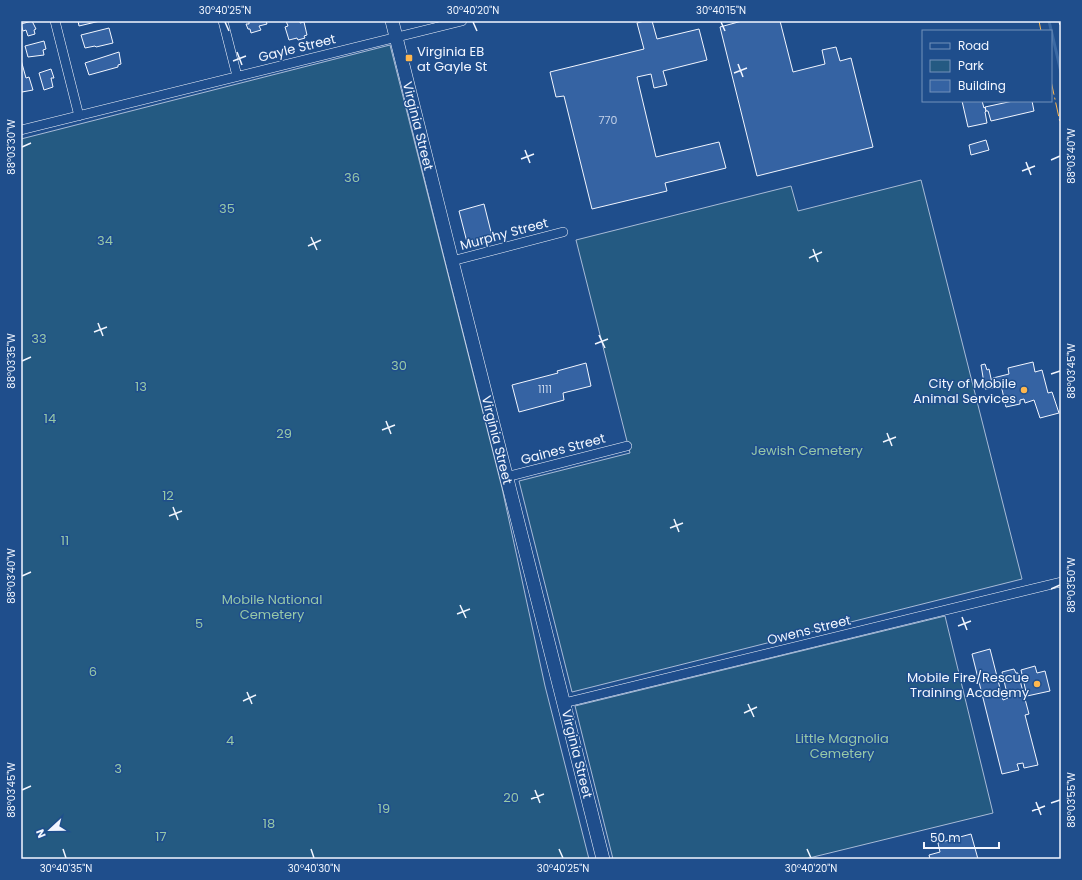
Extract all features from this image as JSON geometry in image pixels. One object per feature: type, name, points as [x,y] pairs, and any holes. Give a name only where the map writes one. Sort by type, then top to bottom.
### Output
[{"type":"street","points":[[55,21],[79,116]]},
{"type":"street","points":[[223,21],[237,76]]},
{"type":"street","name":"Virginia Street","points":[[392,21],[603,859]]},
{"type":"street","name":"Gayle Street","points":[[21,130],[462,21]]},
{"type":"street","name":"Murphy Street","points":[[452,261],[563,232]]},
{"type":"street","name":"Gaines Street","points":[[506,477],[627,446]]},
{"type":"street","name":"Owens Street","points":[[564,703],[1061,582]]},
{"type":"green space","name":"Mobile National Cemetery","points":[[390,45],[502,488],[545,686],[589,859],[21,859],[21,139]]},
{"type":"green space","name":"Jewish Cemetery","points":[[921,180],[1022,579],[572,692],[519,481],[630,453],[576,240],[791,186],[798,211]]},
{"type":"green space","name":"Little Magnolia Cemetery","points":[[945,616],[993,813],[805,859],[613,859],[575,706]]},
{"type":"building","points":[[32,21],[36,29],[34,30],[35,34],[28,36],[26,30],[23,31],[21,24]]},
{"type":"building","points":[[78,21],[100,21],[79,26]]},
{"type":"building","points":[[249,21],[266,21],[267,24],[259,26],[261,30],[251,33],[246,24],[249,24]]},
{"type":"building","points":[[286,21],[300,21],[300,23],[304,22],[307,35],[304,36],[305,38],[289,40],[285,27],[288,26]]},
{"type":"building","points":[[652,21],[657,39],[699,29],[707,60],[663,71],[667,85],[654,88],[651,74],[637,77],[656,157],[719,142],[726,168],[665,183],[667,191],[592,209],[564,96],[556,97],[550,72],[644,49],[637,23]]},
{"type":"building","points":[[742,21],[780,21],[793,72],[825,64],[822,50],[836,47],[840,61],[851,58],[873,147],[757,176],[720,27]]},
{"type":"building","points":[[109,28],[113,43],[85,48],[81,35]]},
{"type":"building","points":[[44,41],[46,49],[43,50],[44,55],[28,57],[25,46]]},
{"type":"building","points":[[119,52],[121,64],[118,65],[118,67],[89,75],[85,63]]},
{"type":"building","points":[[21,60],[26,78],[29,77],[33,90],[22,92]]},
{"type":"building","points":[[51,69],[54,78],[51,78],[53,87],[44,90],[39,73]]},
{"type":"building","points":[[962,102],[982,102],[986,111],[987,123],[968,127]]},
{"type":"building","points":[[1008,102],[1032,102],[1034,111],[991,121],[985,107]]},
{"type":"building","points":[[986,140],[989,150],[971,155],[969,145]]},
{"type":"building","points":[[484,204],[493,240],[468,246],[459,211]]},
{"type":"building","name":"City of Mobile Animal Services","points":[[1033,362],[1035,372],[1042,370],[1048,393],[1052,392],[1059,413],[1040,418],[1034,400],[1025,403],[1024,399],[1020,400],[1020,404],[1006,407],[1001,385],[995,387],[993,378],[1009,374],[1008,368]]},
{"type":"building","points":[[586,363],[591,386],[563,393],[564,400],[519,412],[512,385],[558,373],[557,371]]},
{"type":"building","points":[[985,364],[987,370],[989,369],[993,388],[985,389],[981,365]]},
{"type":"building","points":[[990,649],[1003,700],[1008,698],[1002,672],[1014,669],[1016,673],[1018,673],[1029,714],[1025,715],[1038,765],[1024,768],[1023,763],[1017,764],[1019,770],[1002,774],[972,654]]},
{"type":"building","points":[[1035,666],[1037,673],[1045,671],[1050,691],[1027,696],[1021,670]]},
{"type":"building","points":[[971,834],[978,859],[930,859],[929,855],[940,852],[938,843]]},
{"type":"waterway","points":[[1049,21],[1051,30]]},
{"type":"waterway","points":[[1052,34],[1061,72]]},
{"type":"power","points":[[1039,21],[1041,30]]},
{"type":"power","points":[[1052,86],[1061,127]]},
{"type":"place","name":"Virginia EB at Gayle St","points":[[409,58]]},
{"type":"place","name":"City of Mobile Animal Services","points":[[1024,390]]},
{"type":"place","name":"Mobile Fire/Rescue Training Academy","points":[[1037,684]]},
{"type":"park label","name":"36","points":[[352,177]]},
{"type":"park label","name":"35","points":[[227,208]]},
{"type":"park label","name":"34","points":[[105,240]]},
{"type":"park label","name":"33","points":[[39,338]]},
{"type":"park label","name":"30","points":[[399,365]]},
{"type":"park label","name":"13","points":[[141,386]]},
{"type":"park label","name":"14","points":[[50,418]]},
{"type":"park label","name":"29","points":[[284,433]]},
{"type":"park label","name":"12","points":[[168,495]]},
{"type":"park label","name":"11","points":[[65,540]]},
{"type":"park label","name":"5","points":[[199,623]]},
{"type":"park label","name":"6","points":[[93,671]]},
{"type":"park label","name":"4","points":[[230,740]]},
{"type":"park label","name":"3","points":[[118,768]]},
{"type":"park label","name":"20","points":[[511,797]]},
{"type":"park label","name":"19","points":[[384,808]]},
{"type":"park label","name":"18","points":[[269,823]]},
{"type":"park label","name":"17","points":[[161,836]]}]
